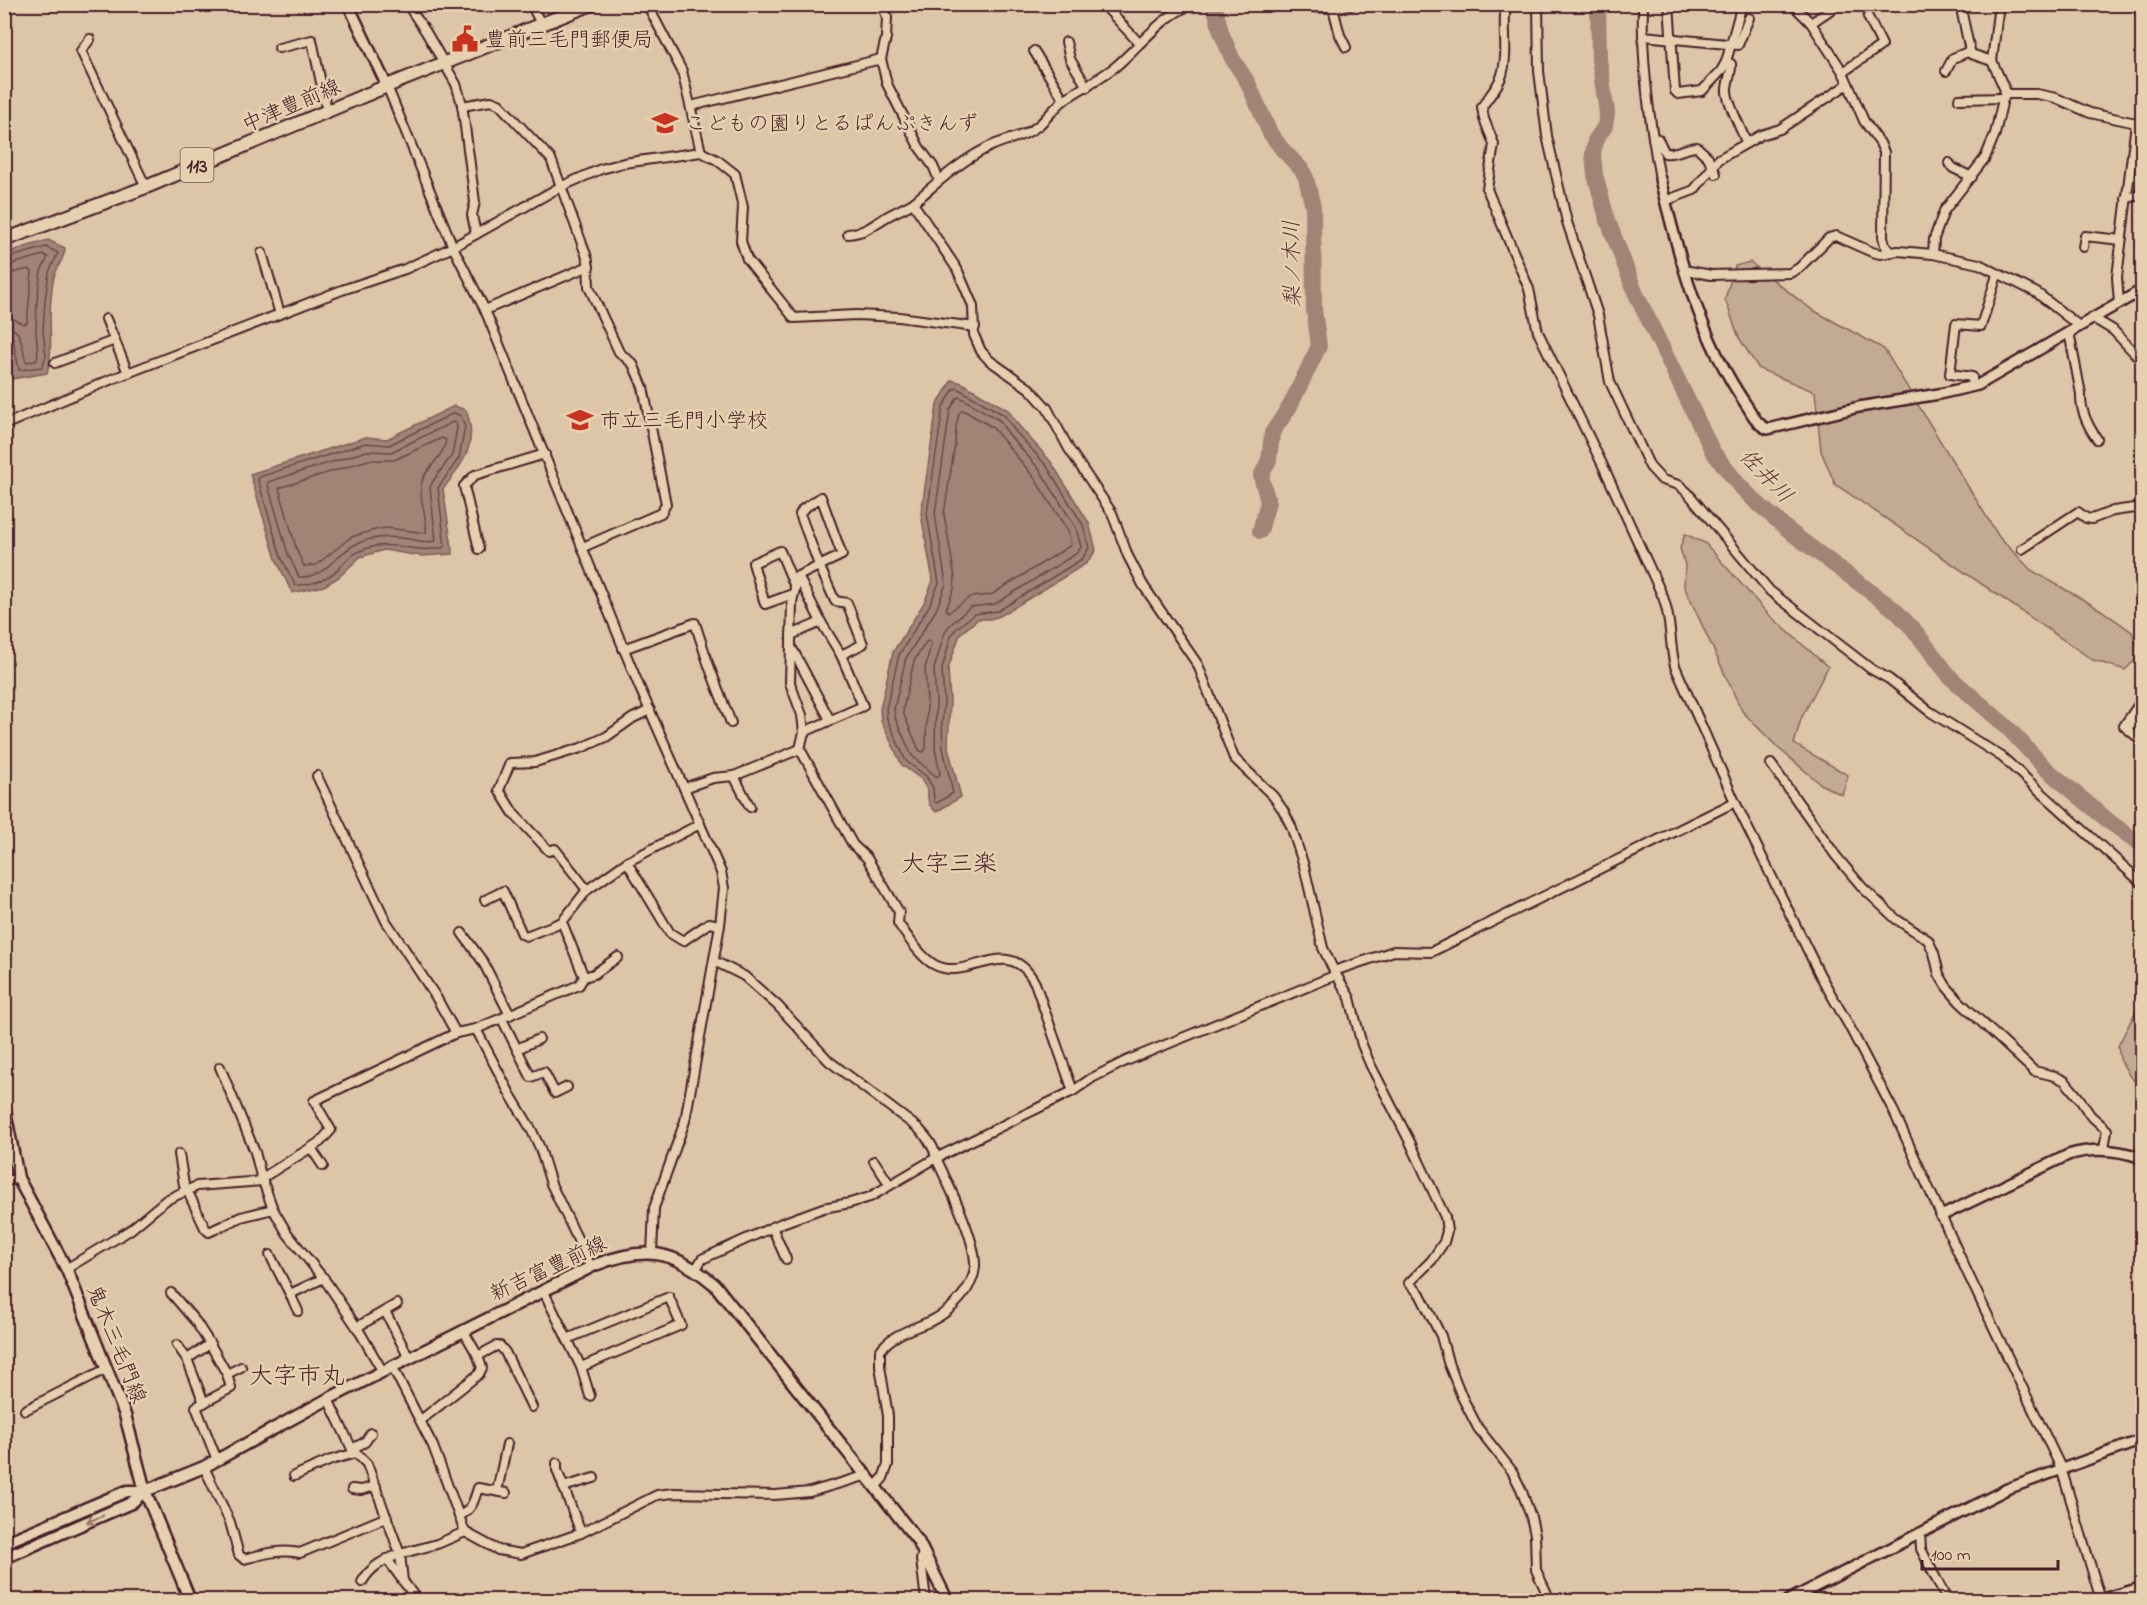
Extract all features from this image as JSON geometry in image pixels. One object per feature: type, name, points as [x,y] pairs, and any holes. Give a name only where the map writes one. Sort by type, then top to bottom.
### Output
[{"type":"main road","name":"中津豊前線","points":[[4,240],[146,187],[387,86],[592,4]]},
{"type":"main road","name":"鬼木三毛門線","points":[[4,1106],[18,1178],[66,1269],[125,1415],[145,1491],[190,1600]]},
{"type":"main road","name":"新吉富豊前線","points":[[4,1558],[131,1503],[145,1491],[204,1467],[328,1399],[591,1268],[622,1255],[652,1252],[674,1258],[696,1269],[715,1285],[868,1475],[918,1541],[947,1600]]},
{"type":"main road","name":"新吉富豊前線","points":[[4,1543],[127,1491],[145,1491]]},
{"type":"main road","points":[[2101,1600],[2142,1588]]},
{"type":"street","points":[[348,4],[387,86],[453,247],[485,310],[584,547],[623,648],[722,872],[724,888],[720,925],[685,1122],[654,1208],[652,1252]]},
{"type":"street","points":[[531,4],[541,24]]},
{"type":"street","points":[[647,4],[682,70],[700,152]]},
{"type":"street","points":[[882,4],[887,17],[886,38],[880,59],[887,84],[919,147],[933,166],[939,180]]},
{"type":"street","points":[[1103,4],[1139,43]]},
{"type":"street","points":[[848,234],[860,233],[913,203],[939,180],[986,148],[1018,137],[1038,126],[1064,100],[1116,66],[1153,29],[1183,8],[1193,4]]},
{"type":"street","points":[[1307,4],[1311,7],[1333,8],[1354,4]]},
{"type":"street","points":[[1506,4],[1503,71],[1494,91],[1482,107],[1494,144],[1486,186],[1529,289],[1538,332],[1667,605],[1671,628],[1671,650],[1675,666],[1735,802],[1820,975],[1894,1112],[2061,1468],[2101,1600]]},
{"type":"street","points":[[1539,4],[1541,95],[1556,180],[1578,258],[1598,315],[1610,382],[1650,467],[1662,480],[1679,485],[1688,493],[1770,591],[1929,711],[2002,757],[2142,883]]},
{"type":"street","points":[[1643,4],[1643,36],[1653,138],[1665,201],[1684,270],[1710,340],[1729,380],[1764,428],[1773,429],[1859,407],[1972,387],[1995,376],[2142,290]]},
{"type":"street","points":[[1669,4],[1675,91],[1678,94],[1702,91],[1721,71],[1726,62],[1742,4]]},
{"type":"street","points":[[1811,23],[1839,4]]},
{"type":"street","points":[[1960,4],[1971,54],[1992,61]]},
{"type":"street","points":[[1933,254],[1934,239],[1944,211],[1972,177],[1985,158],[1992,142],[2005,90],[1992,61],[1999,4]]},
{"type":"street","points":[[409,5],[456,84],[462,106],[474,202],[472,215],[476,234]]},
{"type":"street","points":[[1796,5],[1811,23],[1843,72],[1864,121],[1884,152],[1883,237],[1890,252]]},
{"type":"street","points":[[1333,8],[1346,47]]},
{"type":"street","points":[[1843,72],[1882,45],[1868,17]]},
{"type":"street","points":[[1643,36],[1738,45],[1749,18]]},
{"type":"street","points":[[90,39],[81,51],[146,187]]},
{"type":"street","points":[[279,48],[312,40],[327,111]]},
{"type":"street","points":[[1066,42],[1070,58],[1087,87]]},
{"type":"street","points":[[1034,51],[1064,100]]},
{"type":"street","points":[[1946,70],[1953,58],[1970,51]]},
{"type":"street","points":[[691,106],[880,59]]},
{"type":"street","points":[[1726,62],[1732,67],[1727,93],[1746,142]]},
{"type":"street","points":[[1665,201],[1694,190],[1714,171],[1719,159],[1746,142],[1780,129],[1848,84]]},
{"type":"street","points":[[1959,99],[2037,94],[2056,98],[2090,113],[2139,122],[2121,240],[2117,277],[2119,303]]},
{"type":"street","points":[[462,106],[491,100],[499,104],[551,159],[588,260],[589,286],[593,296],[619,352],[633,364],[643,387],[666,504],[662,513],[584,547]]},
{"type":"street","points":[[1653,138],[1658,139],[1665,153],[1669,154],[1689,147],[1697,147],[1708,157],[1714,171]]},
{"type":"street","points":[[4,425],[128,373],[342,290],[405,269],[453,247],[560,187],[601,169],[624,163],[700,152],[717,160],[735,174],[743,207],[741,241],[747,260],[794,318],[856,315],[899,317],[975,327]]},
{"type":"street","points":[[1949,163],[1953,168],[1972,177]]},
{"type":"street","points":[[2126,198],[2142,195]]},
{"type":"street","points":[[913,203],[957,269],[974,306],[974,335],[984,356],[1030,389],[1047,408],[1069,449],[1112,513],[1128,556],[1143,585],[1198,665],[1234,758],[1273,796],[1283,810],[1298,845],[1323,948],[1350,998],[1362,1045],[1370,1064],[1411,1144],[1446,1224],[1446,1237],[1440,1250],[1409,1283],[1420,1294],[1441,1336],[1448,1362],[1462,1397],[1478,1428],[1512,1471],[1521,1489],[1535,1535],[1536,1570],[1550,1600]]},
{"type":"street","points":[[1684,270],[1711,275],[1790,273],[1799,268],[1829,238],[1836,236],[1880,254],[1898,251],[1933,254],[1979,264],[2037,293],[2079,326]]},
{"type":"street","points":[[2082,247],[2085,236],[2121,240]]},
{"type":"street","points":[[262,253],[280,314]]},
{"type":"street","points":[[485,310],[589,266]]},
{"type":"street","points":[[1972,387],[1972,377],[1950,375],[1956,324],[1981,326],[1997,275]]},
{"type":"street","points":[[2093,318],[2113,330],[2142,361]]},
{"type":"street","points":[[106,319],[128,373]]},
{"type":"street","points":[[2069,332],[2081,394],[2080,404],[2091,431],[2097,439]]},
{"type":"street","points":[[55,363],[115,340]]},
{"type":"street","points":[[479,549],[464,486],[475,475],[545,454]]},
{"type":"street","points":[[841,655],[864,644],[847,603],[835,601],[819,565],[800,514],[803,508],[821,497],[842,555],[819,565],[798,576],[794,591],[790,683],[802,715],[804,732],[800,749],[853,845],[867,858],[899,912],[898,924],[929,961],[937,966],[955,969],[999,958],[1016,963],[1028,971],[1035,983],[1073,1091]]},
{"type":"street","points":[[2022,549],[2078,512],[2092,519],[2113,511],[2142,507]]},
{"type":"street","points":[[780,551],[794,591],[765,604],[753,562],[780,551]]},
{"type":"street","points":[[798,576],[841,655],[863,706],[804,732]]},
{"type":"street","points":[[791,635],[821,622]]},
{"type":"street","points":[[623,648],[695,623],[731,723]]},
{"type":"street","points":[[792,649],[830,720]]},
{"type":"street","points":[[2142,700],[2124,726],[2142,741]]},
{"type":"street","points":[[587,890],[555,849],[549,851],[514,814],[499,790],[510,763],[535,762],[581,747],[606,736],[650,710]]},
{"type":"street","points":[[2127,722],[2142,725]]},
{"type":"street","points":[[684,788],[713,778],[734,776],[800,749]]},
{"type":"street","points":[[1772,764],[1836,856],[1863,888],[1896,919],[1928,940],[1946,986],[1959,1001],[2034,1071],[2060,1078],[2074,1091],[2090,1115],[2107,1130],[2104,1149]]},
{"type":"street","points":[[317,776],[386,921],[436,997],[456,1033]]},
{"type":"street","points":[[734,776],[750,807]]},
{"type":"street","points":[[696,1269],[702,1259],[772,1227],[823,1208],[870,1197],[936,1158],[1073,1091],[1092,1078],[1126,1061],[1335,973],[1394,951],[1431,952],[1735,802]]},
{"type":"street","points":[[485,900],[502,891],[522,934],[526,936],[562,922],[587,890],[627,862],[700,824]]},
{"type":"street","points":[[627,862],[670,933],[683,941],[709,923],[720,925]]},
{"type":"street","points":[[562,922],[584,977]]},
{"type":"street","points":[[462,933],[483,962],[510,1015]]},
{"type":"street","points":[[66,1269],[130,1230],[166,1200],[197,1186],[263,1180],[320,1142],[331,1131],[314,1101],[456,1033],[476,1029],[502,1019],[579,985],[584,977],[594,974],[618,957]]},
{"type":"street","points":[[714,961],[744,976],[778,1005],[829,1061],[918,1128],[934,1150],[958,1206],[974,1255],[975,1267],[971,1280],[956,1304],[943,1314],[892,1339],[880,1351],[880,1366],[888,1416],[888,1465],[883,1478],[876,1486]]},
{"type":"street","points":[[502,1019],[531,1077],[544,1072],[555,1093],[567,1087]]},
{"type":"street","points":[[476,1029],[531,1129],[540,1148],[551,1184],[591,1268]]},
{"type":"street","points":[[517,1049],[539,1039]]},
{"type":"street","points":[[220,1067],[255,1152],[273,1209],[287,1233],[324,1278],[421,1420],[465,1532],[498,1550],[521,1554],[580,1533],[657,1496],[673,1493],[775,1495],[810,1492],[868,1475]]},
{"type":"street","points":[[311,1148],[323,1166]]},
{"type":"street","points":[[1941,1216],[2068,1155],[2085,1150],[2104,1149],[2142,1158]]},
{"type":"street","points":[[179,1154],[186,1191],[209,1232],[241,1216],[273,1209]]},
{"type":"street","points":[[874,1161],[890,1185]]},
{"type":"street","points":[[4,1182],[18,1178]]},
{"type":"street","points":[[772,1227],[786,1260]]},
{"type":"street","points":[[270,1255],[298,1311]]},
{"type":"street","points":[[290,1294],[324,1278]]},
{"type":"street","points":[[544,1292],[581,1367],[590,1396]]},
{"type":"street","points":[[171,1293],[196,1322],[210,1344],[226,1374],[231,1389],[196,1407],[217,1460]]},
{"type":"street","points":[[567,1339],[669,1297],[681,1325],[581,1367]]},
{"type":"street","points":[[357,1327],[397,1304]]},
{"type":"street","points":[[385,1311],[409,1358]]},
{"type":"street","points":[[421,1420],[479,1374],[482,1368],[463,1330]]},
{"type":"street","points":[[187,1359],[210,1344]]},
{"type":"street","points":[[177,1345],[187,1359],[204,1403]]},
{"type":"street","points":[[478,1356],[500,1346],[532,1407]]},
{"type":"street","points":[[226,1374],[241,1367]]},
{"type":"street","points":[[25,1410],[106,1369]]},
{"type":"street","points":[[328,1399],[354,1451],[367,1464],[400,1554],[403,1581]]},
{"type":"street","points":[[294,1476],[354,1451],[366,1442],[371,1433]]},
{"type":"street","points":[[1789,1600],[2007,1489],[2142,1440]]},
{"type":"street","points":[[459,1516],[473,1505],[478,1488],[501,1492],[507,1444]]},
{"type":"street","points":[[557,1463],[556,1470],[580,1533]]},
{"type":"street","points":[[204,1467],[230,1522],[239,1555],[244,1559],[272,1552],[300,1553],[387,1517]]},
{"type":"street","points":[[563,1487],[594,1478]]},
{"type":"street","points":[[352,1489],[361,1490],[376,1486]]},
{"type":"street","points":[[362,1582],[367,1573],[387,1559],[437,1544],[465,1532]]},
{"type":"street","points":[[1920,1533],[1921,1549],[1947,1600]]},
{"type":"street","points":[[923,1552],[921,1560],[926,1600]]},
{"type":"street","points":[[387,1559],[417,1600]]},
{"type":"shaded area","points":[[1750,262],[1811,309],[1884,349],[1999,537],[2031,570],[2101,610],[2132,632],[2141,654],[2125,670],[2093,660],[1835,484],[1821,451],[1815,392],[1759,369],[1739,338],[1725,299],[1735,266]]},
{"type":"shaded area","points":[[1685,534],[1705,543],[1768,614],[1828,667],[1801,719],[1794,744],[1848,775],[1842,795],[1822,785],[1778,748],[1742,711],[1684,586],[1685,565],[1680,548]]},
{"type":"shaded area","points":[[2135,972],[2142,980],[2142,1089],[2129,1075],[2120,1059],[2118,1046],[2137,1009]]},
{"type":"water","points":[[48,240],[65,248],[53,283],[47,373],[11,379],[12,367],[5,332],[5,253]]},
{"type":"water","points":[[952,380],[962,383],[1008,410],[1051,462],[1089,523],[1096,550],[1087,563],[1000,616],[978,619],[960,634],[948,669],[950,701],[948,747],[961,797],[936,812],[929,804],[927,790],[921,779],[902,765],[881,721],[880,709],[893,652],[924,603],[933,581],[921,514],[937,405]]},
{"type":"water","points":[[454,406],[466,410],[471,433],[470,443],[462,462],[443,489],[453,554],[421,556],[384,550],[360,557],[339,577],[324,586],[292,593],[276,559],[250,474],[366,437],[387,439]]},
{"type":"waterway","name":"梨ノ木川","points":[[1214,4],[1221,32],[1232,58],[1248,83],[1270,133],[1302,170],[1313,207],[1314,310],[1319,346],[1290,406],[1272,433],[1269,460],[1261,476],[1268,502],[1260,531]]},
{"type":"waterway","name":"佐井川","points":[[1598,4],[1599,59],[1607,113],[1605,126],[1595,141],[1593,154],[1595,175],[1607,218],[1635,292],[1713,452],[1739,485],[1756,502],[1793,534],[1895,610],[1914,630],[1951,678],[2008,728],[2045,768],[2111,823],[2142,845]]},
{"type":"place","name":"豊前三毛門郵便局","points":[[465,39]]},
{"type":"place","name":"こどもの園りとるぱんぷきんず","points":[[665,123]]},
{"type":"place","name":"市立三毛門小学校","points":[[580,420]]},
{"type":"district","name":"大字三楽","points":[[949,863]]},
{"type":"district","name":"大字市丸","points":[[297,1375]]}]
